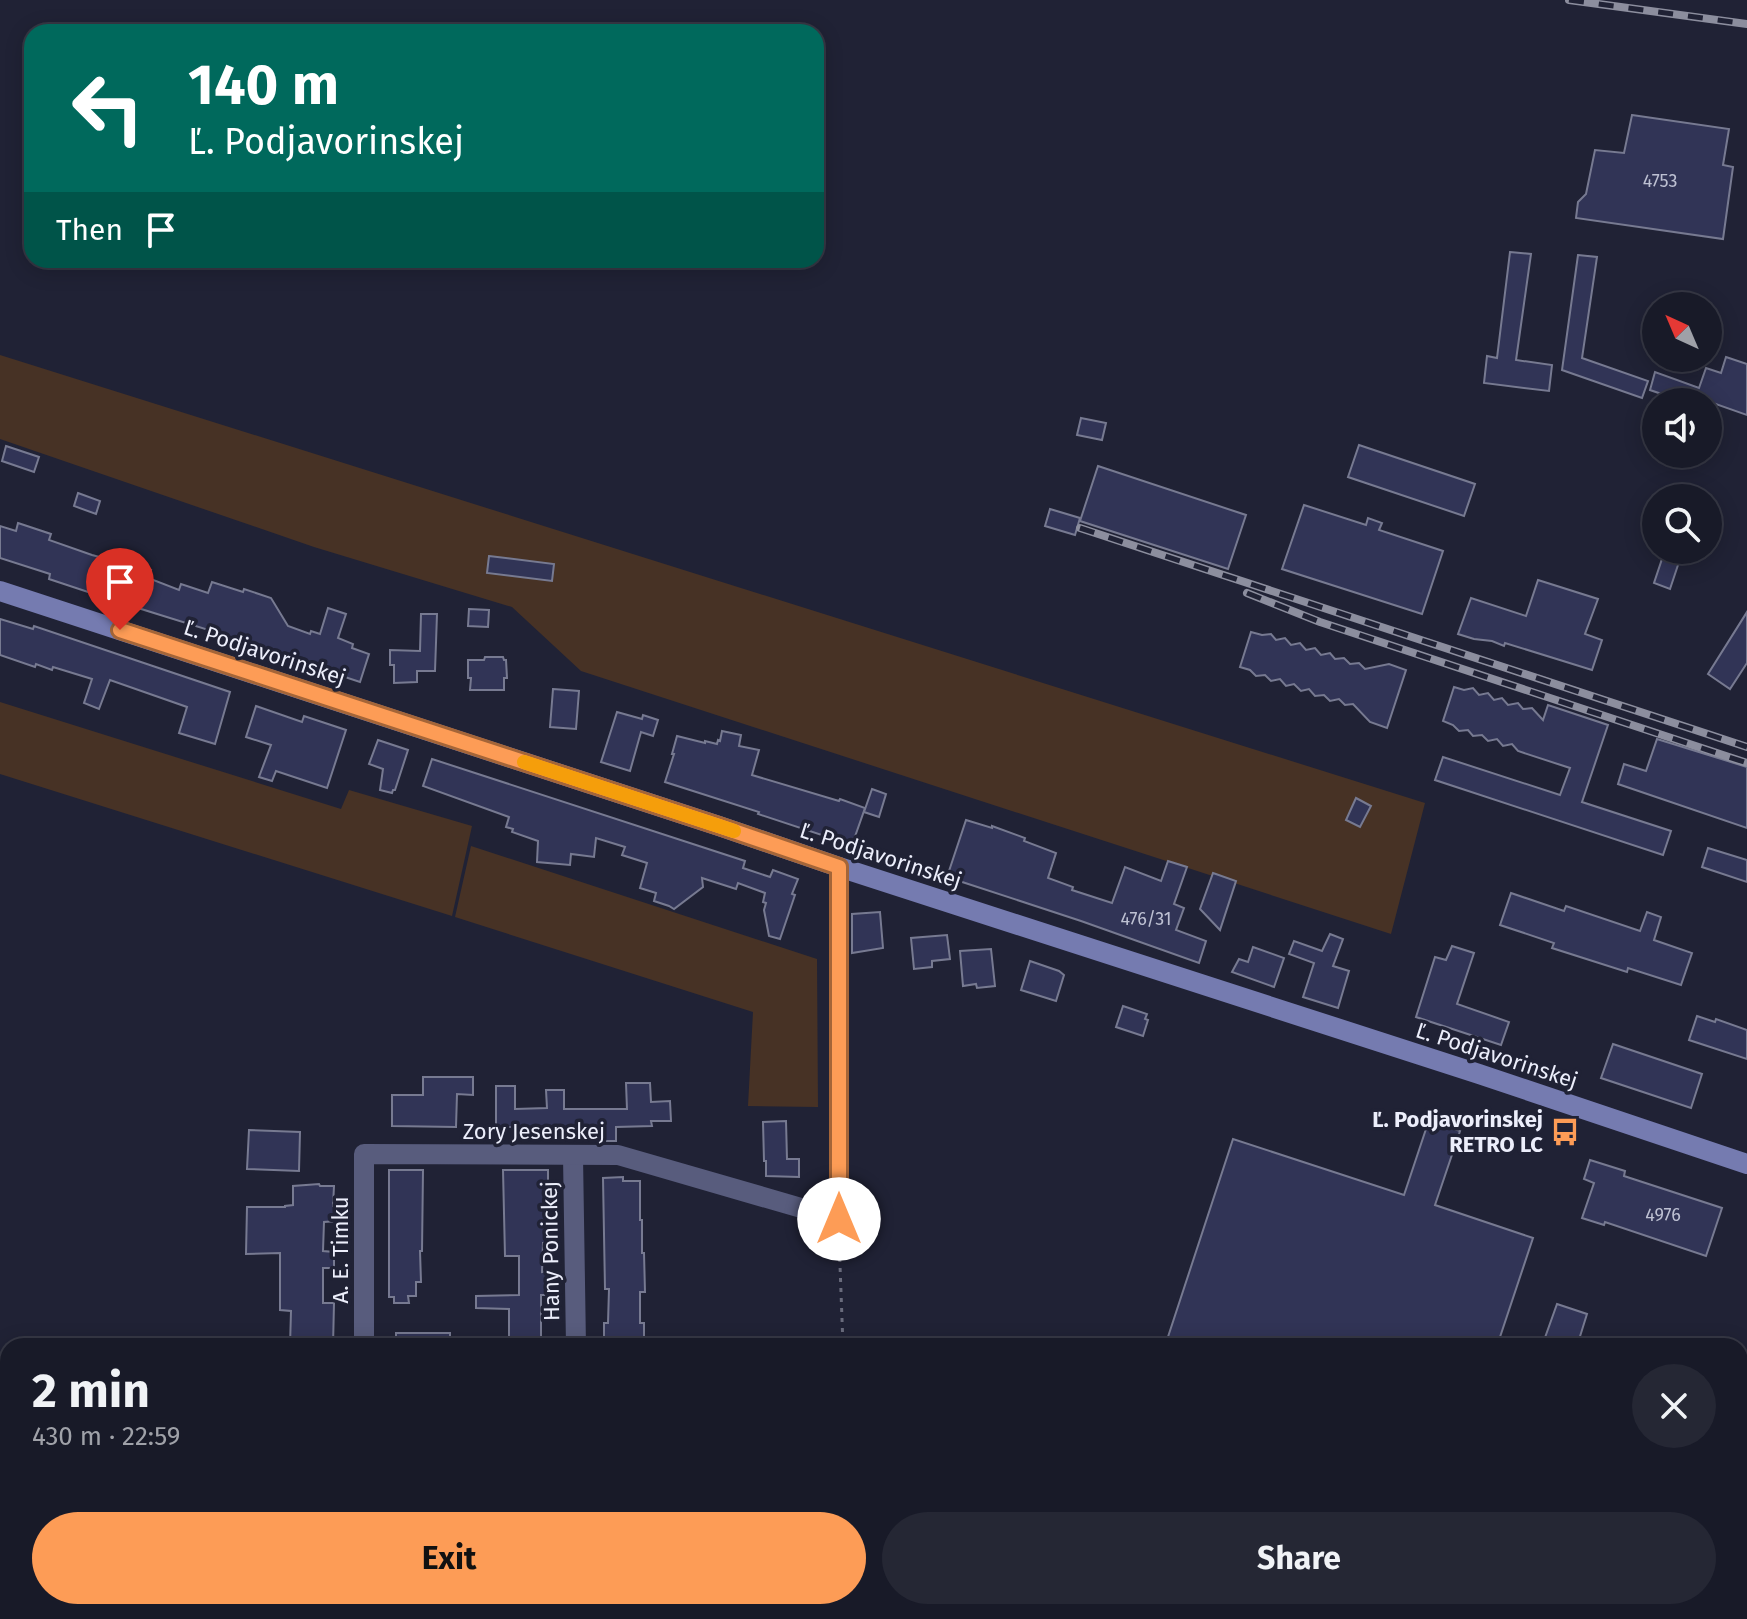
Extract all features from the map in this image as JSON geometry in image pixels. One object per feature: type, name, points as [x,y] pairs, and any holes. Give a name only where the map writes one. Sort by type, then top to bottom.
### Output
[{"type":"street","name":"Ľ. Podjavorinskej","points":[[0,591],[1334,1026],[1747,1164]]},
{"type":"street","points":[[839,867],[839,1219]]},
{"type":"street","name":"Zory Jesenskej","points":[[364,1154],[618,1155],[839,1219]]},
{"type":"street","name":"A. E. Timku","points":[[364,1154],[364,1338]]},
{"type":"street","name":"Hany Ponickej","points":[[573,1156],[576,1338]]},
{"type":"path","points":[[839,1219],[843,1338]]},
{"type":"shaded area","points":[[0,355],[1425,803],[1391,934],[581,671],[512,607],[314,547],[0,439]]},
{"type":"shaded area","points":[[0,702],[341,809],[349,790],[472,826],[452,916],[0,774]]},
{"type":"shaded area","points":[[471,846],[817,959],[818,1107],[748,1106],[753,1012],[455,917]]},
{"type":"building","points":[[1632,115],[1729,129],[1723,165],[1733,167],[1723,239],[1576,218],[1578,202],[1586,194],[1595,150],[1624,153]]},
{"type":"building","points":[[1510,252],[1531,254],[1516,360],[1552,365],[1549,391],[1484,383],[1487,356],[1497,358]]},
{"type":"building","points":[[1578,255],[1597,257],[1582,358],[1648,381],[1646,388],[1642,388],[1642,398],[1562,370]]},
{"type":"building","points":[[1726,357],[1747,364],[1747,415],[1722,406],[1722,388],[1699,388],[1705,372],[1721,373]]},
{"type":"building","points":[[1655,372],[1699,388],[1651,388]]},
{"type":"building","points":[[1081,418],[1106,423],[1102,440],[1077,435]]},
{"type":"building","points":[[1359,445],[1475,484],[1464,516],[1348,477]]},
{"type":"building","points":[[6,446],[39,457],[34,472],[2,461]]},
{"type":"building","points":[[1098,466],[1246,515],[1228,569],[1080,521]]},
{"type":"building","points":[[78,493],[100,501],[96,514],[74,506]]},
{"type":"building","points":[[1304,505],[1366,525],[1368,518],[1382,523],[1379,530],[1443,551],[1422,614],[1282,569]]},
{"type":"building","points":[[1050,509],[1080,518],[1075,535],[1045,526]]},
{"type":"building","points":[[18,523],[51,534],[49,540],[151,570],[148,578],[179,590],[181,584],[208,593],[212,582],[271,598],[288,626],[310,634],[311,631],[320,634],[328,608],[346,614],[338,638],[353,644],[352,648],[369,654],[360,682],[138,608],[139,605],[117,597],[95,590],[94,594],[49,579],[50,574],[0,558],[0,526],[16,531]]},
{"type":"building","points":[[489,556],[554,564],[552,581],[487,573]]},
{"type":"building","points":[[1660,564],[1678,564],[1670,589],[1654,583]]},
{"type":"building","points":[[1538,580],[1598,599],[1585,634],[1602,640],[1592,670],[1505,643],[1504,646],[1458,634],[1471,598],[1526,616]]},
{"type":"building","points":[[469,609],[489,610],[488,627],[468,626]]},
{"type":"building","points":[[1747,612],[1747,663],[1730,689],[1708,674]]},
{"type":"building","points":[[421,614],[437,614],[435,671],[417,671],[417,682],[394,683],[390,650],[420,651]]},
{"type":"building","points":[[0,619],[33,629],[34,626],[230,692],[215,744],[179,733],[187,707],[110,680],[99,709],[84,703],[92,679],[53,667],[52,670],[36,664],[35,667],[0,655]]},
{"type":"building","points":[[1251,632],[1271,634],[1276,640],[1285,638],[1291,645],[1300,643],[1306,650],[1315,648],[1321,655],[1330,653],[1335,659],[1344,658],[1350,664],[1359,663],[1365,669],[1389,664],[1406,670],[1387,728],[1370,722],[1353,704],[1345,705],[1339,699],[1330,701],[1324,695],[1315,696],[1309,689],[1301,691],[1294,684],[1286,686],[1280,679],[1271,681],[1265,675],[1256,676],[1240,667]]},
{"type":"building","points":[[485,657],[503,657],[506,660],[504,690],[470,690],[468,660],[484,660]]},
{"type":"building","points":[[1454,687],[1464,690],[1473,688],[1479,695],[1488,693],[1494,700],[1502,698],[1508,705],[1518,703],[1523,709],[1532,708],[1543,720],[1548,705],[1608,725],[1582,802],[1671,831],[1663,855],[1435,780],[1443,757],[1560,795],[1570,768],[1518,751],[1512,744],[1503,746],[1497,739],[1488,741],[1482,735],[1473,736],[1468,730],[1459,731],[1443,721]]},
{"type":"building","points":[[553,689],[579,691],[576,729],[550,727]]},
{"type":"building","points":[[256,706],[302,722],[304,716],[346,730],[327,788],[276,771],[272,781],[259,777],[271,745],[246,737]]},
{"type":"building","points":[[617,712],[658,720],[653,736],[641,732],[630,771],[601,762]]},
{"type":"building","points":[[722,731],[741,735],[739,746],[759,750],[752,775],[865,808],[852,845],[665,782],[677,736],[717,744]]},
{"type":"building","points":[[1657,739],[1747,767],[1747,828],[1618,784],[1624,764],[1646,771]]},
{"type":"building","points":[[378,740],[408,750],[392,793],[380,790],[383,769],[369,764]]},
{"type":"building","points":[[432,759],[745,861],[743,868],[770,877],[773,870],[798,879],[780,939],[769,936],[764,910],[766,903],[763,902],[765,893],[738,883],[736,889],[702,878],[703,887],[674,909],[654,901],[656,893],[640,888],[647,863],[622,855],[625,847],[596,838],[594,857],[571,854],[570,865],[537,862],[538,841],[512,832],[513,829],[506,827],[509,817],[423,786]]},
{"type":"building","points":[[872,789],[886,794],[879,817],[864,812]]},
{"type":"building","points":[[1356,798],[1371,806],[1360,827],[1346,820]]},
{"type":"building","points":[[966,820],[1025,838],[1024,841],[1056,853],[1048,878],[1073,887],[1072,890],[1112,903],[1125,867],[1161,881],[1168,861],[1187,867],[1174,904],[1184,908],[1176,930],[1206,941],[1199,963],[947,877]]},
{"type":"building","points":[[1708,848],[1747,860],[1747,882],[1702,867]]},
{"type":"building","points":[[1213,873],[1236,881],[1220,930],[1200,909]]},
{"type":"building","points":[[1511,893],[1564,911],[1566,906],[1640,931],[1647,912],[1661,917],[1654,940],[1692,953],[1681,985],[1552,948],[1554,943],[1500,925]]},
{"type":"building","points":[[880,912],[883,948],[852,953],[852,914]]},
{"type":"building","points":[[1330,934],[1343,939],[1333,966],[1349,971],[1338,1008],[1303,997],[1314,963],[1289,954],[1294,941],[1322,951]]},
{"type":"building","points":[[947,935],[950,959],[932,961],[932,967],[914,969],[911,938]]},
{"type":"building","points":[[1452,946],[1474,953],[1457,1004],[1509,1022],[1501,1045],[1416,1017],[1435,957],[1446,960]]},
{"type":"building","points":[[1253,947],[1284,958],[1274,987],[1232,972],[1239,959],[1248,962]]},
{"type":"building","points":[[991,949],[995,986],[963,986],[960,951]]},
{"type":"building","points":[[1030,961],[1064,975],[1056,1001],[1021,990]]},
{"type":"building","points":[[1123,1006],[1147,1014],[1143,1036],[1116,1027]]},
{"type":"building","points":[[1697,1016],[1747,1030],[1747,1059],[1689,1040]]},
{"type":"building","points":[[1613,1044],[1702,1074],[1691,1108],[1601,1078]]},
{"type":"building","points":[[423,1077],[473,1077],[473,1095],[457,1094],[456,1127],[392,1126],[392,1095],[423,1095]]},
{"type":"building","points":[[626,1083],[650,1083],[651,1102],[670,1101],[671,1121],[651,1121],[652,1126],[616,1127],[616,1141],[596,1141],[596,1127],[564,1127],[564,1134],[546,1134],[546,1127],[496,1127],[496,1086],[515,1086],[515,1109],[547,1108],[546,1090],[564,1090],[564,1109],[627,1109]]},
{"type":"building","points":[[1429,1120],[1460,1131],[1435,1205],[1533,1238],[1500,1338],[1168,1338],[1233,1139],[1404,1195]]},
{"type":"building","points":[[786,1121],[787,1159],[799,1159],[799,1177],[766,1176],[763,1122]]},
{"type":"building","points":[[249,1130],[300,1132],[299,1171],[247,1169]]},
{"type":"building","points":[[1590,1160],[1625,1171],[1624,1176],[1722,1208],[1706,1256],[1605,1222],[1604,1225],[1582,1218],[1594,1183],[1584,1179]]},
{"type":"building","points":[[389,1170],[423,1170],[421,1282],[416,1282],[416,1296],[408,1296],[409,1303],[394,1303],[394,1297],[389,1297]]},
{"type":"building","points":[[503,1170],[548,1170],[548,1187],[545,1187],[548,1243],[543,1243],[542,1272],[548,1271],[548,1295],[541,1295],[541,1338],[509,1338],[509,1309],[476,1308],[476,1296],[519,1295],[519,1256],[505,1256]]},
{"type":"building","points":[[623,1177],[623,1181],[640,1181],[645,1292],[640,1292],[640,1323],[644,1323],[644,1338],[604,1338],[604,1323],[608,1323],[609,1289],[605,1289],[603,1178]]},
{"type":"building","points":[[293,1186],[334,1186],[333,1206],[337,1206],[337,1221],[324,1222],[323,1251],[334,1252],[334,1268],[323,1268],[323,1303],[334,1303],[333,1338],[290,1338],[291,1311],[280,1310],[280,1253],[246,1254],[247,1207],[293,1205]]},
{"type":"building","points":[[1557,1304],[1587,1314],[1580,1338],[1545,1338]]},
{"type":"building","points":[[396,1333],[450,1333],[450,1338],[396,1338]]},
{"type":"railway","points":[[1569,0],[1747,24]]},
{"type":"railway","points":[[1080,528],[1747,747]]},
{"type":"railway","points":[[1247,593],[1320,622],[1747,763]]},
{"type":"slow traffic","points":[[524,762],[734,831]]},
{"type":"place","name":"Ľ. Podjavorinskej RETRO LC","points":[[1565,1132]]},
{"type":"route","points":[[120,630],[839,867],[839,1219]]}]
